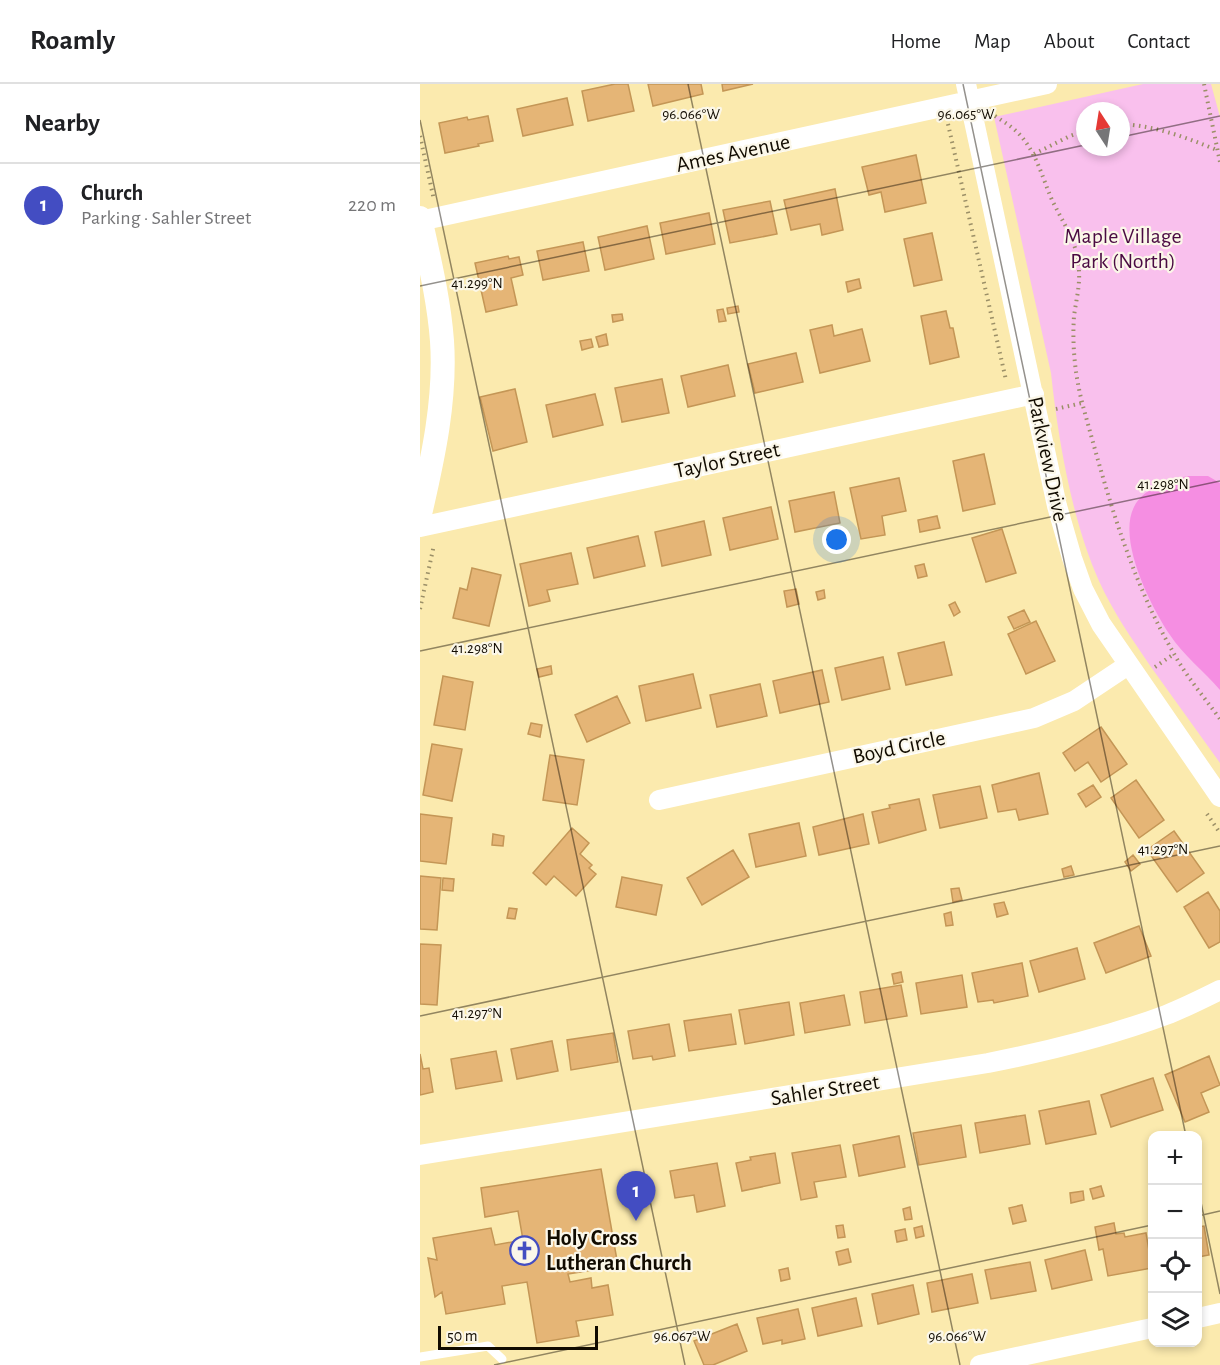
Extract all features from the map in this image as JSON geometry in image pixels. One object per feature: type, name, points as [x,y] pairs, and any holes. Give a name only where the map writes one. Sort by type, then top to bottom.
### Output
[{"type":"street","name":"Ames Avenue","points":[[424,215],[968,92],[1047,84]]},
{"type":"street","name":"Parkview Drive","points":[[968,92],[1057,506],[1083,589],[1101,624],[1128,665],[1220,796]]},
{"type":"street","points":[[420,514],[439,413],[443,370],[438,307],[424,215]]},
{"type":"street","name":"Taylor Street","points":[[420,527],[1034,394]]},
{"type":"street","name":"Boyd Circle","points":[[659,800],[1034,718],[1074,701],[1128,665]]},
{"type":"street","name":"Sahler Street","points":[[420,1155],[988,1064],[1055,1050],[1112,1034],[1168,1014],[1220,990]]},
{"type":"street","points":[[1202,1317],[1220,1313]]},
{"type":"street","points":[[980,1365],[1148,1329]]},
{"type":"lane","points":[[420,1357],[488,1346],[502,1359]]},
{"type":"path","points":[[1204,84],[1220,162]]},
{"type":"path","points":[[991,115],[1020,135],[1034,154],[1052,200],[1076,249],[1080,269],[1073,341],[1075,369],[1082,403],[1119,529],[1134,573],[1155,620],[1174,654],[1220,719]]},
{"type":"path","points":[[1130,124],[1145,125],[1178,134],[1217,150]]},
{"type":"path","points":[[948,125],[1004,372]]},
{"type":"path","points":[[1034,154],[1076,134]]},
{"type":"path","points":[[420,136],[424,215]]},
{"type":"path","points":[[420,609],[434,544]]},
{"type":"green space","name":"Maple Village Park (North)","points":[[1143,84],[1211,84],[1220,117],[1220,763],[1123,625],[1104,592],[1089,558],[1068,479],[1051,373],[994,117]]},
{"type":"shaded area","points":[[1188,476],[1208,476],[1220,483],[1220,690],[1181,649],[1162,623],[1138,573],[1130,537],[1130,521],[1138,500],[1157,486]]},
{"type":"building","points":[[615,84],[628,84],[634,111],[588,121],[582,91]]},
{"type":"building","points":[[648,84],[701,84],[703,94],[653,106]]},
{"type":"building","points":[[722,84],[753,84],[723,91]]},
{"type":"building","points":[[567,98],[573,125],[523,136],[517,109]]},
{"type":"building","points":[[488,116],[493,141],[445,153],[439,123],[467,117],[468,120]]},
{"type":"building","points":[[916,155],[926,203],[885,212],[881,192],[869,195],[862,167]]},
{"type":"building","points":[[835,189],[843,230],[822,235],[820,224],[791,230],[784,200]]},
{"type":"building","points":[[770,201],[777,234],[730,243],[723,210]]},
{"type":"building","points":[[709,213],[715,244],[666,254],[660,223]]},
{"type":"building","points":[[647,226],[654,259],[605,270],[598,237]]},
{"type":"building","points":[[932,233],[942,280],[914,286],[904,239]]},
{"type":"building","points":[[583,242],[589,271],[543,280],[537,251]]},
{"type":"building","points":[[508,256],[509,259],[519,257],[523,275],[511,278],[517,305],[486,312],[475,263]]},
{"type":"building","points":[[859,279],[861,288],[848,292],[846,282]]},
{"type":"building","points":[[738,306],[739,312],[728,314],[727,308]]},
{"type":"building","points":[[723,309],[726,321],[719,322],[717,310]]},
{"type":"building","points":[[946,311],[950,328],[953,328],[959,357],[930,364],[921,316]]},
{"type":"building","points":[[622,314],[623,320],[613,322],[612,315]]},
{"type":"building","points":[[832,325],[834,336],[862,329],[870,361],[820,373],[810,330]]},
{"type":"building","points":[[606,334],[608,345],[599,347],[596,337]]},
{"type":"building","points":[[591,339],[593,347],[582,350],[580,341]]},
{"type":"building","points":[[796,353],[803,382],[755,393],[748,364]]},
{"type":"building","points":[[728,365],[735,396],[688,407],[681,376]]},
{"type":"building","points":[[662,379],[669,413],[622,422],[615,388]]},
{"type":"building","points":[[515,389],[527,442],[493,451],[480,397]]},
{"type":"building","points":[[595,394],[603,425],[553,437],[546,405]]},
{"type":"building","points":[[984,454],[995,504],[963,511],[953,461]]},
{"type":"building","points":[[899,478],[906,511],[882,516],[885,535],[861,539],[850,488]]},
{"type":"building","points":[[834,492],[840,523],[795,532],[789,501]]},
{"type":"building","points":[[771,507],[778,539],[730,550],[723,518]]},
{"type":"building","points":[[937,516],[940,528],[920,532],[918,520]]},
{"type":"building","points":[[704,521],[711,555],[662,566],[655,532]]},
{"type":"building","points":[[1002,529],[1016,573],[986,582],[972,538]]},
{"type":"building","points":[[638,536],[645,566],[594,578],[587,548]]},
{"type":"building","points":[[571,553],[578,584],[547,590],[550,601],[529,606],[520,564]]},
{"type":"building","points":[[924,564],[927,576],[918,578],[915,566]]},
{"type":"building","points":[[472,568],[501,575],[489,626],[453,618],[460,588],[467,590]]},
{"type":"building","points":[[796,589],[799,604],[787,607],[784,591]]},
{"type":"building","points":[[824,590],[825,598],[818,600],[816,592]]},
{"type":"building","points":[[955,602],[960,612],[954,616],[949,605]]},
{"type":"building","points":[[1024,610],[1030,622],[1014,629],[1008,617]]},
{"type":"building","points":[[1036,621],[1055,661],[1026,674],[1008,634]]},
{"type":"building","points":[[944,642],[952,675],[906,685],[898,653]]},
{"type":"building","points":[[883,657],[890,689],[842,700],[835,668]]},
{"type":"building","points":[[551,666],[552,674],[539,677],[537,669]]},
{"type":"building","points":[[822,670],[829,702],[780,713],[773,681]]},
{"type":"building","points":[[693,674],[701,708],[646,721],[639,686]]},
{"type":"building","points":[[443,676],[473,682],[465,730],[434,725]]},
{"type":"building","points":[[760,684],[767,716],[717,727],[710,695]]},
{"type":"building","points":[[617,696],[630,723],[587,742],[575,715]]},
{"type":"building","points":[[531,723],[542,725],[540,737],[528,734]]},
{"type":"building","points":[[1101,727],[1127,764],[1101,782],[1088,762],[1075,771],[1063,753]]},
{"type":"building","points":[[432,744],[462,749],[452,801],[423,795]]},
{"type":"building","points":[[550,755],[584,760],[577,805],[543,800]]},
{"type":"building","points":[[1039,773],[1048,814],[1019,820],[1016,809],[998,812],[992,785]]},
{"type":"building","points":[[1136,780],[1164,820],[1139,838],[1111,798]]},
{"type":"building","points":[[1093,785],[1101,797],[1086,807],[1078,794]]},
{"type":"building","points":[[980,786],[987,818],[940,828],[933,795]]},
{"type":"building","points":[[919,799],[926,830],[879,843],[872,812],[890,808],[889,805]]},
{"type":"building","points":[[420,814],[452,818],[446,864],[420,861]]},
{"type":"building","points":[[863,814],[869,844],[819,855],[813,827]]},
{"type":"building","points":[[799,823],[806,856],[756,867],[749,834]]},
{"type":"building","points":[[572,828],[589,843],[580,854],[592,865],[589,868],[596,874],[576,896],[554,876],[546,885],[533,873]]},
{"type":"building","points":[[1174,831],[1204,873],[1177,892],[1147,850]]},
{"type":"building","points":[[493,834],[504,836],[503,846],[492,845]]},
{"type":"building","points":[[733,850],[749,877],[702,905],[687,878]]},
{"type":"building","points":[[1133,855],[1140,864],[1131,871],[1125,862]]},
{"type":"building","points":[[1071,866],[1074,875],[1064,877],[1062,869]]},
{"type":"building","points":[[420,876],[441,878],[437,930],[420,929]]},
{"type":"building","points":[[622,877],[662,885],[656,915],[616,907]]},
{"type":"building","points":[[443,878],[454,879],[453,891],[442,890]]},
{"type":"building","points":[[959,888],[962,900],[953,902],[951,889]]},
{"type":"building","points":[[1208,892],[1220,911],[1220,942],[1209,948],[1184,907]]},
{"type":"building","points":[[1004,902],[1008,914],[997,917],[994,904]]},
{"type":"building","points":[[509,908],[517,909],[515,919],[507,918]]},
{"type":"building","points":[[951,912],[953,925],[946,926],[944,914]]},
{"type":"building","points":[[1139,926],[1151,956],[1106,973],[1094,943]]},
{"type":"building","points":[[420,944],[441,945],[437,1005],[420,1004]]},
{"type":"building","points":[[1077,948],[1085,979],[1039,992],[1030,961]]},
{"type":"building","points":[[1022,963],[1028,996],[994,1003],[993,1000],[978,1002],[972,973]]},
{"type":"building","points":[[901,972],[903,982],[894,984],[892,974]]},
{"type":"building","points":[[962,975],[967,1007],[921,1014],[916,983]]},
{"type":"building","points":[[901,985],[907,1016],[865,1023],[860,992]]},
{"type":"building","points":[[844,995],[850,1025],[805,1033],[800,1003]]},
{"type":"building","points":[[789,1002],[794,1035],[745,1044],[739,1010]]},
{"type":"building","points":[[731,1014],[736,1044],[689,1051],[684,1021]]},
{"type":"building","points":[[669,1024],[675,1056],[653,1060],[652,1056],[633,1059],[628,1031]]},
{"type":"building","points":[[613,1033],[618,1062],[571,1070],[567,1040]]},
{"type":"building","points":[[552,1041],[558,1071],[517,1079],[511,1049]]},
{"type":"building","points":[[496,1051],[502,1081],[456,1089],[451,1059]]},
{"type":"building","points":[[420,1054],[423,1069],[429,1068],[433,1092],[420,1095]]},
{"type":"building","points":[[1209,1056],[1220,1085],[1201,1093],[1209,1112],[1185,1122],[1165,1075]]},
{"type":"building","points":[[1153,1078],[1163,1110],[1111,1127],[1101,1095]]},
{"type":"building","points":[[1089,1101],[1096,1134],[1046,1144],[1039,1111]]},
{"type":"building","points":[[1025,1115],[1030,1144],[980,1153],[975,1123]]},
{"type":"building","points":[[961,1125],[966,1157],[919,1165],[913,1133]]},
{"type":"building","points":[[899,1136],[905,1167],[859,1176],[853,1145]]},
{"type":"building","points":[[840,1145],[846,1177],[814,1182],[817,1197],[801,1200],[792,1153]]},
{"type":"building","points":[[775,1153],[780,1183],[742,1191],[736,1163],[751,1160],[750,1157]]},
{"type":"building","points":[[717,1163],[725,1206],[697,1212],[694,1195],[675,1198],[670,1171]]},
{"type":"building","name":"Holy Cross Lutheran Church","points":[[601,1169],[618,1266],[568,1274],[570,1282],[591,1278],[592,1288],[608,1285],[613,1315],[576,1321],[579,1336],[537,1343],[527,1282],[502,1286],[505,1304],[446,1314],[442,1292],[435,1297],[428,1258],[437,1260],[433,1238],[491,1228],[495,1245],[523,1240],[518,1211],[485,1217],[481,1188]]},
{"type":"building","points":[[1101,1186],[1104,1196],[1093,1199],[1090,1189]]},
{"type":"building","points":[[1083,1191],[1084,1200],[1071,1203],[1070,1193]]},
{"type":"building","points":[[1022,1205],[1026,1221],[1013,1224],[1009,1208]]},
{"type":"building","points":[[910,1207],[912,1219],[905,1220],[903,1209]]},
{"type":"building","points":[[1114,1223],[1116,1234],[1124,1233],[1125,1237],[1146,1233],[1148,1269],[1108,1276],[1103,1249],[1099,1250],[1095,1227]]},
{"type":"building","points":[[843,1225],[845,1237],[838,1238],[836,1226]]},
{"type":"building","points":[[922,1226],[924,1236],[916,1238],[914,1228]]},
{"type":"building","points":[[1202,1226],[1204,1226],[1209,1255],[1202,1256],[1202,1239]]},
{"type":"building","points":[[905,1229],[907,1240],[897,1242],[895,1231]]},
{"type":"building","points":[[848,1249],[851,1262],[839,1265],[836,1252]]},
{"type":"building","points":[[1085,1250],[1092,1280],[1052,1289],[1045,1260]]},
{"type":"building","points":[[1030,1262],[1036,1291],[991,1299],[985,1270]]},
{"type":"building","points":[[788,1268],[790,1279],[781,1281],[779,1270]]},
{"type":"building","points":[[972,1274],[978,1303],[932,1312],[927,1283]]},
{"type":"building","points":[[913,1285],[919,1314],[878,1324],[872,1294]]},
{"type":"building","points":[[856,1298],[862,1326],[818,1336],[812,1308]]},
{"type":"building","points":[[798,1309],[805,1339],[782,1344],[782,1340],[763,1344],[757,1318]]},
{"type":"building","points":[[737,1324],[747,1351],[713,1365],[704,1365],[694,1341]]},
{"type":"place","name":"Church","points":[[636,1221]]},
{"type":"place","name":"Holy Cross Lutheran Church","points":[[525,1251]]}]
